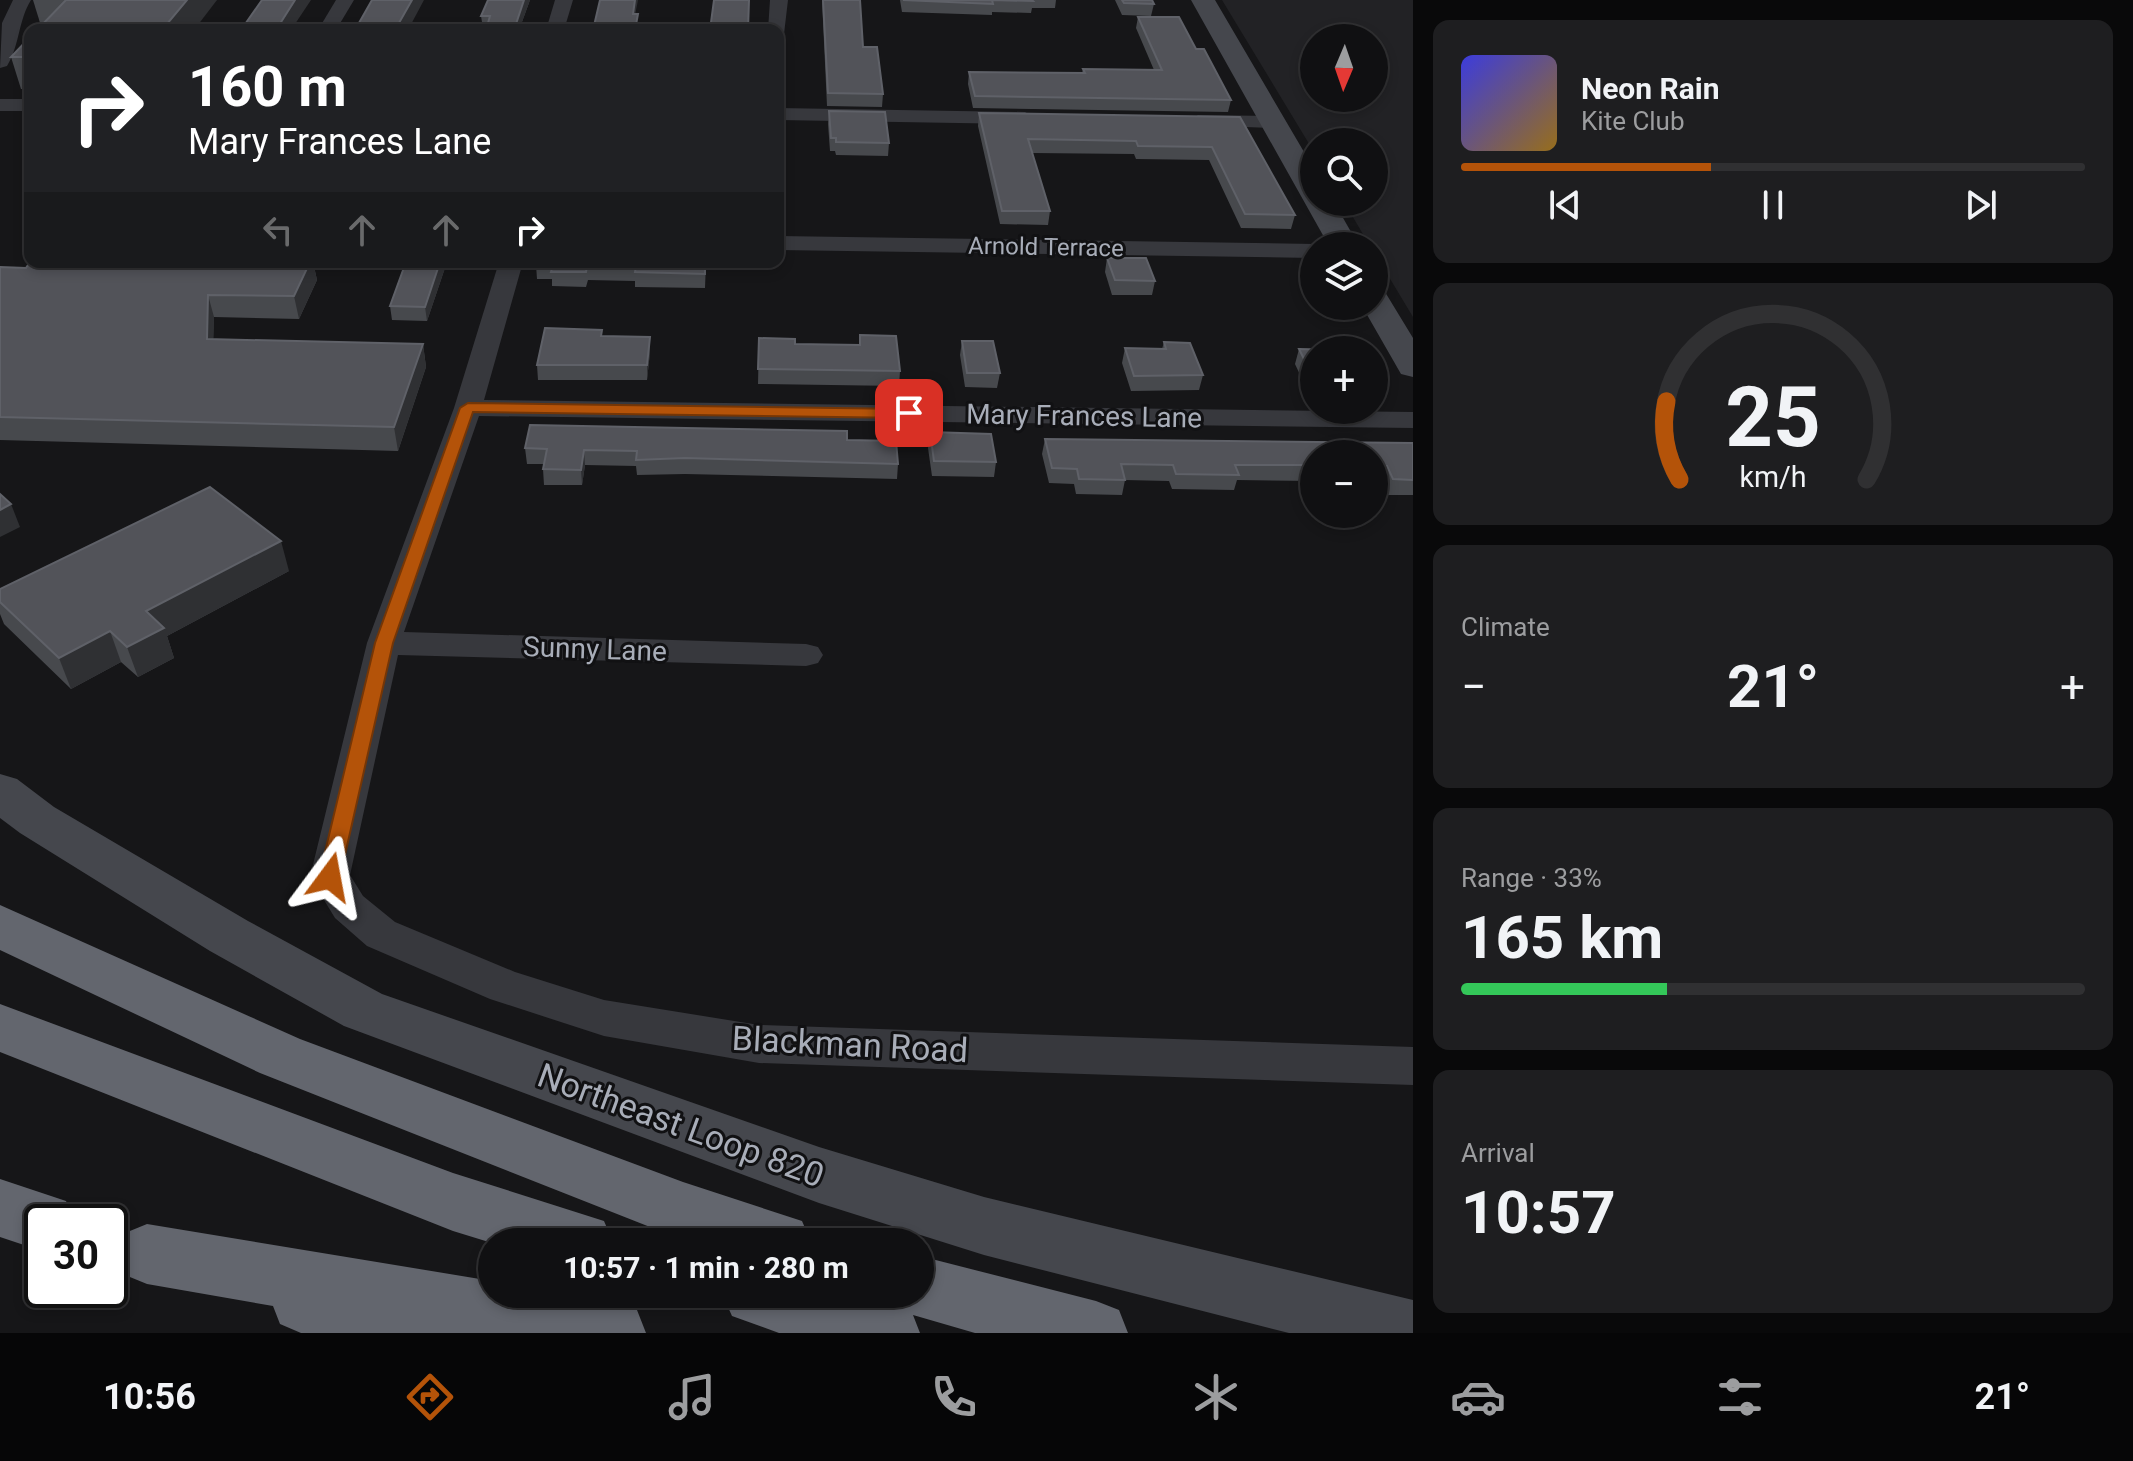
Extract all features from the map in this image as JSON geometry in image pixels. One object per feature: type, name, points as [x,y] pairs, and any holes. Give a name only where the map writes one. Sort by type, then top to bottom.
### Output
[{"type":"highway","points":[[0,926],[280,1056],[683,1211],[736,1228]]},
{"type":"highway","points":[[0,1028],[453,1202],[537,1228]]},
{"type":"highway","points":[[0,1208],[24,1216]]},
{"type":"highway","points":[[128,1248],[402,1333]]},
{"type":"highway","points":[[128,1248],[614,1333]]},
{"type":"highway","points":[[934,1291],[1096,1333]]},
{"type":"highway","points":[[802,1308],[888,1333]]},
{"type":"main road","points":[[1203,0],[1300,169]]},
{"type":"main road","points":[[1386,320],[1413,367]]},
{"type":"main road","name":"Northeast Loop 820","points":[[0,792],[37,820],[229,936],[363,1010],[819,1175],[939,1212],[1148,1268],[1413,1332]]},
{"type":"street","points":[[0,62],[10,41],[10,20],[22,0]]},
{"type":"street","points":[[331,24],[345,0]]},
{"type":"street","points":[[557,24],[564,0]]},
{"type":"street","points":[[777,24],[779,0]]},
{"type":"street","points":[[0,105],[24,105]]},
{"type":"street","points":[[784,114],[1050,119]]},
{"type":"street","points":[[1177,121],[1273,122]]},
{"type":"street","name":"Arnold Terrace","points":[[784,243],[1300,251]]},
{"type":"street","points":[[384,643],[468,408],[509,268]]},
{"type":"street","name":"Mary Frances Lane","points":[[468,408],[1413,420]]},
{"type":"street","name":"Sunny Lane","points":[[384,643],[806,655]]},
{"type":"street","name":"Blackman Road","points":[[384,643],[330,877],[349,907],[381,934],[505,987],[604,1018],[759,1044],[1413,1066]]},
{"type":"shaded area","points":[[1222,0],[1413,0],[1413,317],[1388,275],[1388,232],[1362,232],[1352,216],[1388,216],[1388,128],[1300,129]]},
{"type":"building","points":[[66,0],[187,0],[167,24],[43,24]]},
{"type":"building","points":[[262,0],[295,0],[280,24],[245,24]]},
{"type":"building","points":[[372,0],[412,0],[398,24],[358,24]]},
{"type":"building","points":[[488,0],[524,0],[516,24],[491,24],[488,23],[490,16],[481,16]]},
{"type":"building","points":[[600,0],[635,0],[633,14],[638,14],[636,24],[594,24]]},
{"type":"building","points":[[714,0],[749,0],[748,24],[711,24]]},
{"type":"building","points":[[823,0],[860,0],[863,47],[877,47],[883,94],[828,93]]},
{"type":"building","points":[[903,0],[992,0],[993,4]]},
{"type":"building","points":[[1122,0],[1152,0],[1154,4],[1124,3]]},
{"type":"building","points":[[1138,17],[1179,17],[1196,49],[1204,49],[1231,100],[975,96],[969,72],[1162,70]]},
{"type":"building","points":[[24,43],[24,57],[11,57]]},
{"type":"building","points":[[829,111],[885,112],[889,143],[836,142],[836,138],[831,138]]},
{"type":"building","points":[[979,113],[1240,117],[1295,215],[1245,214],[1212,147],[1138,146],[1136,141],[1028,139],[1050,211],[1002,211]]},
{"type":"building","points":[[1107,258],[1146,258],[1155,281],[1115,280]]},
{"type":"building","points":[[0,267],[307,268],[294,296],[208,295],[207,339],[423,344],[394,427],[0,417]]},
{"type":"building","points":[[404,268],[438,268],[425,307],[390,306]]},
{"type":"building","points":[[552,268],[587,268],[586,272],[551,272]]},
{"type":"building","points":[[636,268],[705,268],[705,274],[635,272]]},
{"type":"building","points":[[545,328],[602,330],[601,336],[650,337],[647,365],[537,365]]},
{"type":"building","points":[[860,335],[896,336],[900,371],[758,369],[759,338],[795,339],[795,344],[860,345]]},
{"type":"building","points":[[962,341],[993,341],[1000,373],[967,373]]},
{"type":"building","points":[[1164,342],[1190,343],[1203,375],[1134,376],[1125,348],[1166,349]]},
{"type":"building","points":[[530,425],[847,431],[847,440],[896,441],[898,464],[685,458],[636,460],[637,451],[584,450],[581,470],[543,469],[547,449],[525,448]]},
{"type":"building","points":[[930,432],[991,434],[996,462],[934,461]]},
{"type":"building","points":[[1045,439],[1300,442],[1300,465],[1235,465],[1239,475],[1176,474],[1173,465],[1121,464],[1125,480],[1079,479],[1077,469],[1052,468]]},
{"type":"building","points":[[1388,443],[1413,443],[1413,480],[1393,479],[1388,468]]},
{"type":"building","points":[[210,487],[281,541],[146,611],[164,628],[127,647],[110,631],[59,658],[0,602],[0,589]]},
{"type":"building","points":[[0,494],[11,504],[0,510]]},
{"type":"route","points":[[330,877],[384,643],[468,408],[909,413]]}]
